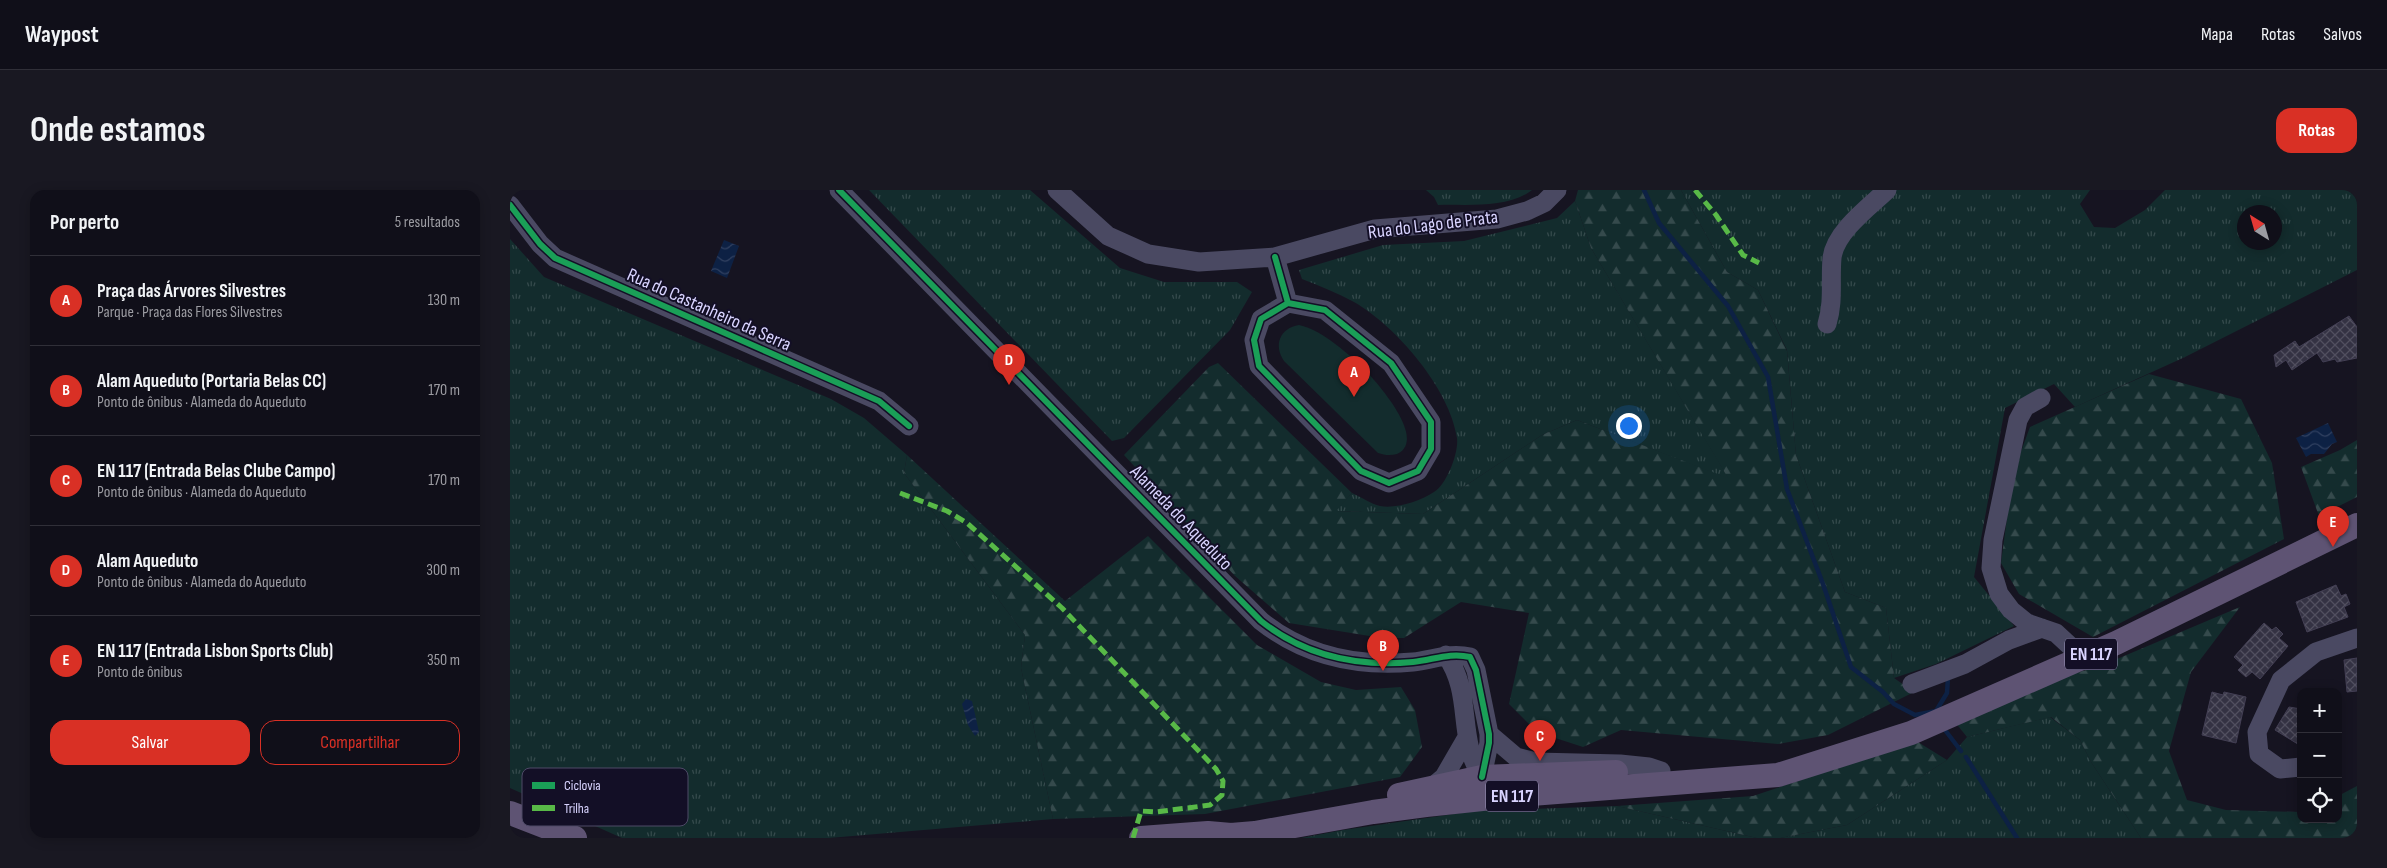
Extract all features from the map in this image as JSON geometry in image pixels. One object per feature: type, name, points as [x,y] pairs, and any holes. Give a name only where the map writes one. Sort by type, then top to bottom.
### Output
[{"type":"main road","name":"EN 117","points":[[1208,833],[1231,835],[1255,833],[1373,812],[1515,796],[1778,775],[1911,733],[2084,658],[2357,525]]},
{"type":"main road","name":"EN 117","points":[[1141,838],[1208,833],[1482,777],[1661,771],[1770,770],[1816,764]]},
{"type":"main road","points":[[1373,812],[1460,791],[1482,777],[1515,796]]},
{"type":"main road","points":[[510,812],[522,817]]},
{"type":"main road","points":[[545,826],[575,838]]},
{"type":"street","points":[[510,197],[517,190]]},
{"type":"street","name":"Alameda do Aqueduto","points":[[839,190],[1261,621],[1278,635],[1328,656],[1364,662],[1398,663],[1446,655],[1470,657],[1476,670],[1489,743],[1482,777]]},
{"type":"street","name":"Rua do Lago de Prata","points":[[1057,190],[1108,236],[1148,254],[1199,262],[1275,257],[1375,229],[1497,219],[1527,211],[1544,202],[1557,190]]},
{"type":"street","points":[[1827,324],[1831,309],[1832,257],[1837,242],[1858,216],[1887,190]]},
{"type":"street","name":"Rua do Castanheiro da Serra","points":[[510,205],[540,244],[555,258],[879,401],[909,426]]},
{"type":"street","points":[[1275,257],[1288,303]]},
{"type":"street","points":[[1288,303],[1324,310],[1391,362],[1431,422],[1432,449],[1418,471],[1389,482],[1361,471],[1259,366],[1254,340],[1261,319],[1288,303]]},
{"type":"street","points":[[2041,398],[2025,407],[2018,420],[1993,540],[1991,568],[1999,594],[2011,610],[2027,623],[2056,633],[2084,658]]},
{"type":"street","points":[[1912,684],[1965,664],[2009,640],[2042,628]]},
{"type":"street","points":[[2297,767],[2280,769],[2259,754],[2257,732],[2281,680],[2316,652],[2357,638]]},
{"type":"street","points":[[1446,655],[1455,668],[1460,682],[1464,702],[1466,739],[1473,763],[1482,777]]},
{"type":"street","points":[[1488,734],[1516,757],[1536,762],[1620,764],[1649,767],[1661,771]]},
{"type":"street","points":[[1432,788],[1444,777],[1466,739]]},
{"type":"green space","points":[[869,190],[1030,190],[1120,268],[1164,282],[1237,282],[1252,292],[1230,330],[1124,438],[1112,441]]},
{"type":"green space","points":[[1426,190],[1532,190],[1522,196],[1499,203],[1438,205],[1434,197]]},
{"type":"green space","points":[[1578,190],[1681,190],[1727,272],[1758,290],[1787,351],[1796,455],[1845,592],[1886,608],[1894,678],[1914,692],[1828,735],[1778,744],[1621,730],[1583,747],[1537,732],[1509,704],[1529,613],[1461,602],[1404,638],[1382,638],[1289,623],[1235,576],[1124,455],[1209,367],[1218,363],[1352,493],[1336,511],[1423,514],[1542,435],[1577,420],[1728,478],[1591,248],[1575,201]]},
{"type":"green space","points":[[1681,190],[2090,190],[2080,204],[2094,227],[2115,228],[2145,210],[2165,190],[2357,190],[2357,270],[2185,357],[2075,407],[2054,384],[2005,408],[1974,577],[2014,626],[1936,664],[1894,678],[1886,608],[1845,592],[1796,455],[1787,350],[1758,290],[1727,272]]},
{"type":"green space","points":[[1575,201],[1591,248],[1729,479],[1577,420],[1542,435],[1423,514],[1335,511],[1352,493],[1373,504],[1386,507],[1408,504],[1429,495],[1439,488],[1448,475],[1456,451],[1457,438],[1444,399],[1419,361],[1403,343],[1387,326],[1354,302],[1302,279],[1299,270],[1383,245],[1464,241],[1557,218]]},
{"type":"green space","points":[[510,239],[544,277],[831,399],[864,418],[907,455],[904,473],[1025,635],[1021,668],[1053,819],[829,838],[622,838],[595,826],[688,826],[688,768],[522,768],[522,793],[510,788]]},
{"type":"green space","points":[[1299,325],[1314,330],[1337,345],[1364,369],[1385,393],[1403,422],[1407,435],[1405,446],[1397,454],[1387,455],[1378,453],[1284,361],[1279,349],[1280,338],[1287,330]]},
{"type":"green space","points":[[2149,374],[2241,399],[2272,463],[2284,539],[2093,637],[2019,594],[2001,563],[2013,473],[2030,427]]},
{"type":"green space","points":[[2357,440],[2357,497],[2319,516],[2301,467],[2340,450]]},
{"type":"green space","points":[[907,455],[1065,601],[1148,536],[1257,645],[1321,682],[1356,690],[1401,687],[1415,710],[1422,747],[1400,777],[1205,814],[1053,819],[1021,668],[1025,635],[904,473]]},
{"type":"green space","points":[[2240,607],[2191,672],[2169,751],[2187,800],[2226,810],[2297,812],[2297,823],[2342,823],[2342,794],[2357,786],[2357,838],[2141,838],[2091,762],[2080,740],[2051,717],[1967,737],[1955,722],[2064,676],[2098,667]]},
{"type":"green space","points":[[2050,717],[2080,740],[2091,762],[2141,838],[1780,838],[1847,825],[1947,760],[1967,737]]},
{"type":"green space","points":[[1913,739],[1947,760],[1847,825],[1780,838],[1757,838],[1617,806],[1753,796],[1845,765]]},
{"type":"green space","points":[[1617,806],[1757,838],[1301,838],[1475,811]]},
{"type":"water","points":[[724,240],[739,246],[727,278],[711,271]]},
{"type":"water","points":[[2328,423],[2337,442],[2332,444],[2324,454],[2311,454],[2306,457],[2296,438]]},
{"type":"water","points":[[966,699],[972,701],[979,732],[975,736],[968,725],[962,704]]},
{"type":"building","points":[[2349,316],[2357,327],[2357,358],[2337,362],[2335,359],[2323,362],[2317,353],[2292,370],[2286,360],[2276,367],[2274,355],[2295,341],[2299,347]]},
{"type":"building","points":[[2336,585],[2341,596],[2346,594],[2350,604],[2344,607],[2348,617],[2307,632],[2296,602]]},
{"type":"building","points":[[2264,623],[2272,630],[2276,627],[2283,634],[2279,638],[2288,646],[2260,679],[2252,672],[2246,677],[2238,670],[2243,665],[2234,657]]},
{"type":"building","points":[[2357,658],[2357,691],[2347,692],[2344,660]]},
{"type":"building","points":[[2212,692],[2223,695],[2224,692],[2246,697],[2236,743],[2202,735]]},
{"type":"building","points":[[2289,707],[2297,708],[2297,744],[2275,730]]},
{"type":"waterway","points":[[1644,190],[1659,223],[1728,306],[1768,377],[1787,489],[1823,584],[1851,667],[1883,692],[1894,704],[1915,715],[1936,711],[1947,693],[1948,678]]},
{"type":"waterway","points":[[1945,730],[1961,751]]},
{"type":"waterway","points":[[1966,757],[2017,838]]},
{"type":"marked path","points":[[1695,190],[1716,215],[1743,255],[1759,263]]},
{"type":"marked path","points":[[900,493],[947,511],[967,523],[1062,608],[1216,769],[1223,781],[1222,795],[1210,805],[1156,812],[1141,811],[1133,838]]},
{"type":"cycle path","points":[[839,190],[1261,621],[1278,633],[1314,651],[1352,660],[1392,663],[1413,662],[1455,655],[1470,657],[1476,670],[1489,734],[1482,777]]},
{"type":"cycle path","points":[[510,205],[540,244],[555,258],[879,401],[909,426]]},
{"type":"cycle path","points":[[1275,257],[1288,303],[1261,319],[1254,340],[1259,366],[1361,471],[1389,483],[1418,471],[1431,449],[1431,422],[1391,363],[1325,310],[1288,303]]},
{"type":"place","name":"Alam Aqueduto","points":[[1009,385]]},
{"type":"place","name":"Praça das Árvores Silvestres","points":[[1354,397]]},
{"type":"place","name":"EN 117 (Entrada Lisbon Sports Club)","points":[[2333,547]]},
{"type":"place","name":"Alam Aqueduto (Portaria Belas CC)","points":[[1383,671]]},
{"type":"place","name":"EN 117 (Entrada Belas Clube Campo)","points":[[1540,761]]}]
